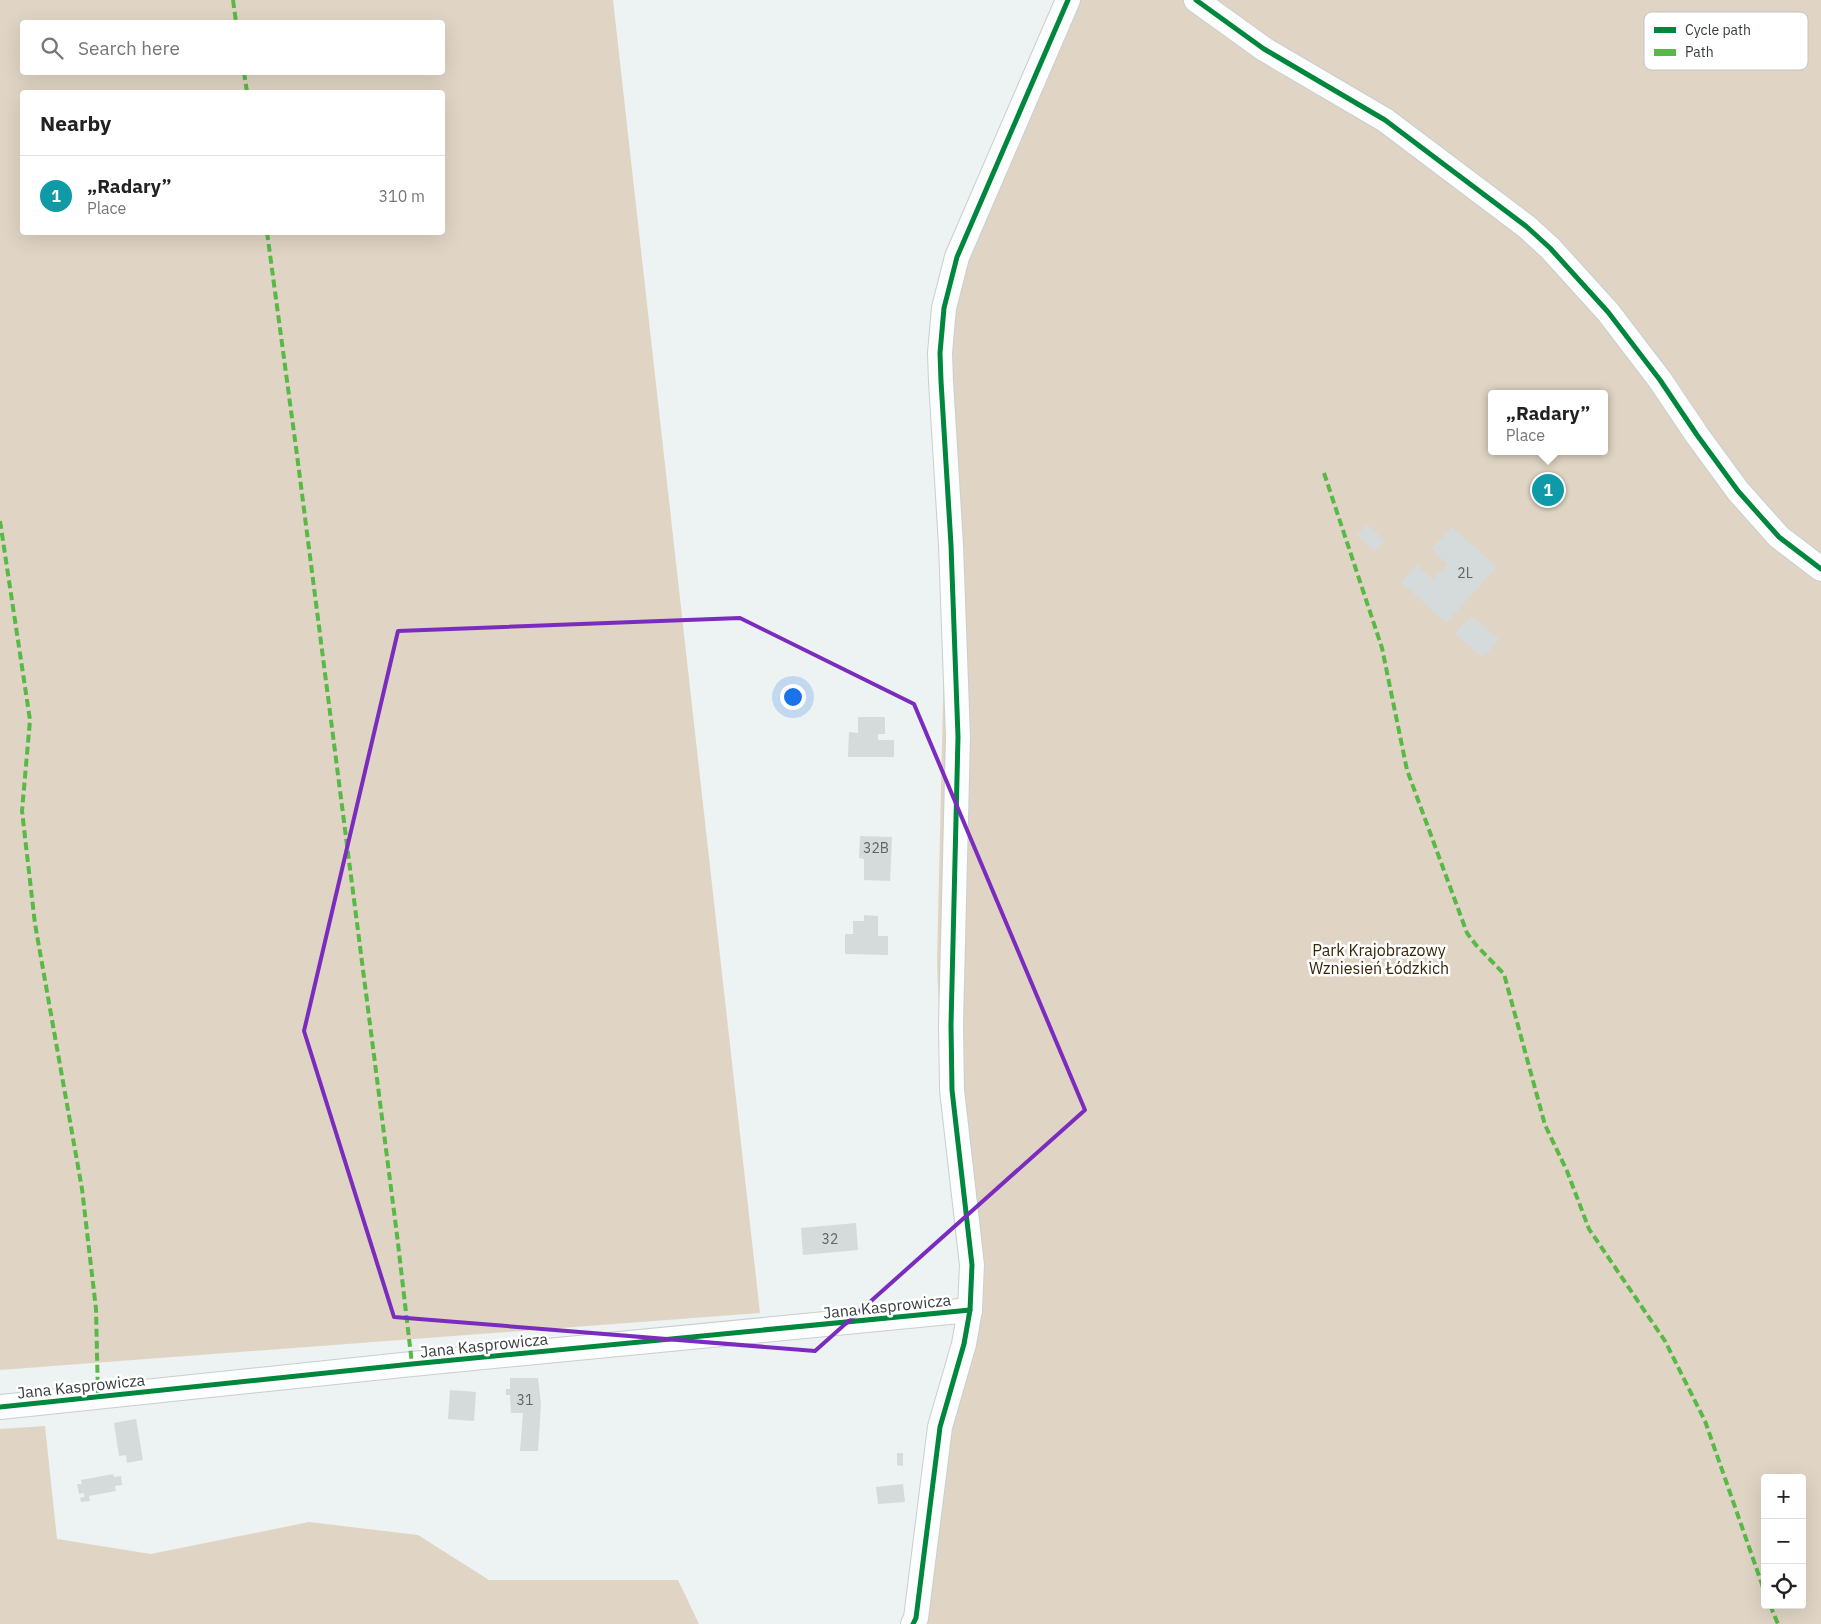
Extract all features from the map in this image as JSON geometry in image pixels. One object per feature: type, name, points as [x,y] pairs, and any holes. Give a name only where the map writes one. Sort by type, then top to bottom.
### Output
[{"type":"street","points":[[913,1624],[925,1554],[940,1427],[964,1344],[970,1310],[972,1266],[952,1090],[958,738],[951,545],[943,436],[940,353],[944,308],[957,257],[1068,0]]},
{"type":"street","points":[[1196,0],[1264,49],[1385,120],[1527,227],[1550,248],[1608,312],[1660,380],[1738,491],[1779,536],[1821,569]]},
{"type":"street","name":"Jana Kasprowicza","points":[[0,1407],[422,1363],[970,1310]]},
{"type":"highlighted area","points":[[740,618],[914,704],[1085,1110],[815,1351],[394,1317],[304,1031],[398,631]]},
{"type":"green space","points":[[0,0],[613,0],[760,1313],[0,1370]]},
{"type":"green space","name":"Park Krajobrazowy Wzniesień Łódzkich","points":[[1055,0],[1821,0],[1821,1624],[902,1624],[963,1303],[941,1057],[937,964],[946,569],[936,297]]},
{"type":"green space","points":[[45,1426],[57,1539],[151,1554],[309,1522],[418,1535],[489,1580],[678,1580],[699,1624],[0,1624],[0,1429]]},
{"type":"building","points":[[1367,524],[1385,541],[1375,552],[1357,535]]},
{"type":"building","points":[[1452,527],[1497,567],[1446,623],[1401,582],[1417,565],[1433,579],[1447,564],[1431,549]]},
{"type":"building","points":[[1471,616],[1499,639],[1483,658],[1455,634]]},
{"type":"building","points":[[858,717],[885,717],[885,734],[878,734],[878,740],[894,740],[894,757],[848,757],[849,732],[858,733]]},
{"type":"building","points":[[860,836],[892,837],[890,881],[864,880],[864,859],[859,858]]},
{"type":"building","points":[[864,915],[878,916],[878,936],[888,936],[888,955],[845,954],[845,934],[853,934],[853,921],[864,921]]},
{"type":"building","points":[[856,1223],[858,1250],[803,1255],[801,1228]]},
{"type":"building","points":[[510,1378],[538,1378],[541,1404],[538,1451],[520,1451],[523,1413],[511,1413],[510,1395],[506,1395],[506,1389],[510,1389]]},
{"type":"building","points":[[450,1390],[476,1392],[474,1421],[448,1419]]},
{"type":"building","points":[[136,1419],[143,1460],[127,1463],[126,1455],[119,1456],[114,1423]]},
{"type":"building","points":[[897,1453],[903,1453],[903,1466],[897,1465]]},
{"type":"building","points":[[113,1474],[114,1477],[121,1476],[122,1485],[115,1486],[116,1491],[89,1496],[90,1501],[81,1502],[80,1498],[84,1497],[84,1493],[79,1494],[77,1484],[82,1484],[81,1480]]},
{"type":"building","points":[[903,1484],[905,1502],[878,1504],[876,1487]]},
{"type":"marked path","points":[[233,0],[236,20]]},
{"type":"marked path","points":[[244,75],[247,90]]},
{"type":"marked path","points":[[267,235],[397,1235],[412,1364]]},
{"type":"marked path","points":[[1324,473],[1382,648],[1407,770],[1467,933],[1504,974],[1545,1125],[1567,1171],[1589,1229],[1665,1341],[1705,1421],[1761,1582]]},
{"type":"marked path","points":[[0,521],[30,720],[22,811],[35,924],[82,1189],[96,1309],[98,1397]]},
{"type":"marked path","points":[[1772,1609],[1778,1624]]},
{"type":"cycle path","points":[[913,1624],[916,1618],[940,1427],[964,1344],[970,1310],[972,1265],[952,1090],[951,1025],[958,737],[951,545],[940,353],[944,308],[957,257],[1068,0]]},
{"type":"cycle path","points":[[1196,0],[1264,49],[1385,120],[1527,227],[1550,248],[1608,312],[1660,380],[1738,491],[1779,537],[1821,569]]},
{"type":"cycle path","points":[[0,1407],[412,1364],[970,1310]]},
{"type":"place","name":"„Radary”","points":[[1548,490]]}]
